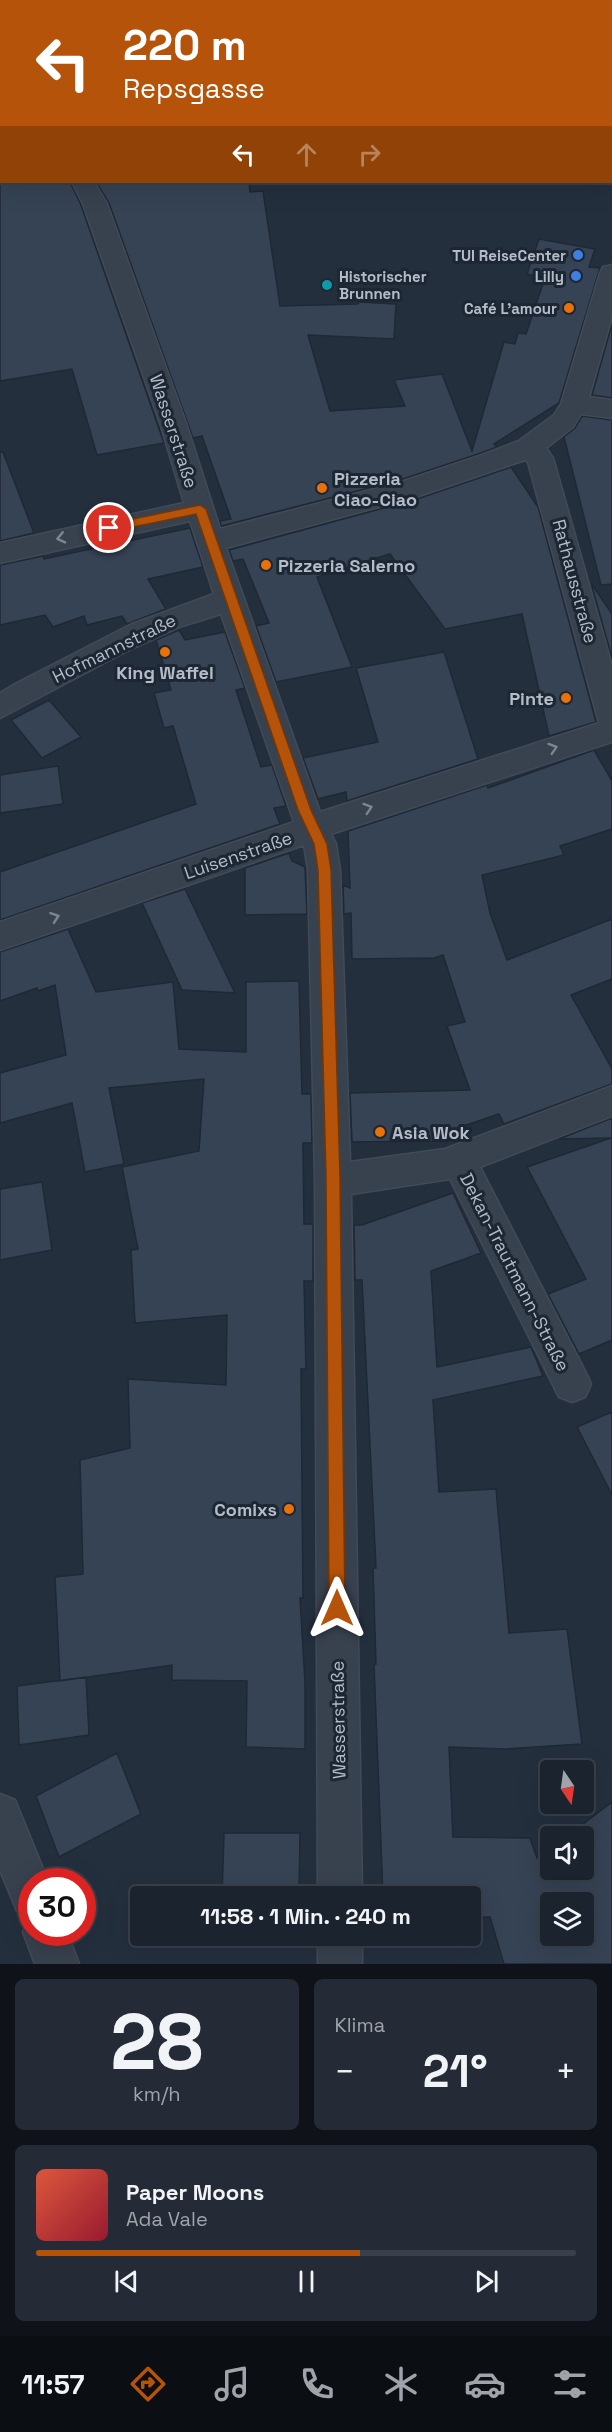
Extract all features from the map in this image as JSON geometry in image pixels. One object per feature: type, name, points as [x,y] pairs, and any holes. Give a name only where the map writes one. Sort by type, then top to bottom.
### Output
[{"type":"street","name":"Wasserstraße","points":[[84,183],[95,204],[174,426],[210,542],[320,844],[324,870],[333,1177],[340,1886]]},
{"type":"street","points":[[210,542],[406,490],[528,448],[564,421],[574,404],[612,273]]},
{"type":"street","points":[[574,404],[612,409]]},
{"type":"street","name":"Rathausstraße","points":[[528,448],[540,458],[612,719]]},
{"type":"street","points":[[0,553],[200,509]]},
{"type":"street","name":"Hofmannstraße","points":[[0,706],[81,660],[199,607],[231,600]]},
{"type":"street","name":"Luisenstraße","points":[[0,936],[284,840],[313,828],[612,730]]},
{"type":"street","points":[[333,1177],[362,1178],[445,1165],[612,1101]]},
{"type":"street","name":"Dekan-Trautmann-Straße","points":[[458,1160],[572,1384]]},
{"type":"street","points":[[0,1815],[21,1868]]},
{"type":"street","points":[[50,1946],[57,1964]]},
{"type":"street","points":[[340,1946],[340,1964]]},
{"type":"building","points":[[0,183],[70,183],[81,205],[164,443],[97,455],[72,369],[0,381]]},
{"type":"building","points":[[97,183],[249,183],[250,192],[263,191],[280,306],[358,304],[359,302],[396,304],[394,339],[308,335],[330,411],[405,406],[394,380],[442,374],[472,451],[504,342],[515,344],[518,333],[526,334],[545,278],[527,274],[539,239],[595,249],[589,267],[600,268],[559,403],[494,444],[497,447],[400,480],[221,526],[220,521],[231,519],[202,436],[193,438],[109,203]]},
{"type":"building","points":[[612,324],[612,398],[592,395]]},
{"type":"building","points":[[582,416],[612,420],[612,584],[601,585],[564,437],[575,428]]},
{"type":"building","points":[[0,452],[3,452],[34,533],[0,541]]},
{"type":"building","points":[[511,467],[538,507],[596,722],[549,736],[522,614],[445,629],[390,554],[317,577],[352,667],[276,682],[256,626],[269,623],[243,559],[233,561],[229,550],[417,499]]},
{"type":"building","points":[[190,528],[203,567],[148,579],[166,609],[127,624],[122,616],[87,625],[84,616],[53,627],[45,615],[0,625],[0,565],[43,556],[44,559]]},
{"type":"building","points":[[591,583],[612,614],[612,658]]},
{"type":"building","points":[[179,630],[185,640],[225,632],[245,688],[236,690],[261,767],[272,765],[286,806],[274,808],[280,824],[0,920],[0,872],[196,804],[173,726],[164,728],[154,693],[171,690],[156,640]]},
{"type":"building","points":[[444,652],[478,759],[347,801],[346,792],[318,799],[303,758],[378,742],[356,668]]},
{"type":"building","points":[[49,700],[81,737],[42,758],[11,720]]},
{"type":"building","points":[[594,750],[612,781],[612,829],[560,846],[564,855],[482,875],[490,913],[507,960],[612,919],[612,979],[571,995],[612,1069],[612,1084],[504,1124],[499,1114],[434,1136],[435,1141],[352,1142],[350,1093],[470,1090],[447,1026],[465,1022],[443,955],[434,958],[352,959],[351,913],[344,914],[343,885],[350,888],[348,831],[487,785],[488,788]]},
{"type":"building","points":[[58,766],[63,804],[0,813],[0,775]]},
{"type":"building","points":[[289,853],[292,861],[305,867],[307,914],[245,915],[245,868]]},
{"type":"building","points":[[185,889],[235,993],[182,990],[142,903]]},
{"type":"building","points":[[68,929],[96,992],[173,982],[179,1049],[246,1052],[246,982],[299,981],[302,1094],[311,1094],[312,1143],[303,1143],[304,1224],[313,1224],[313,1281],[304,1281],[306,1369],[301,1369],[303,1598],[300,1598],[305,1682],[305,1749],[246,1747],[247,1681],[172,1680],[172,1665],[60,1681],[55,1577],[83,1574],[80,1460],[130,1448],[128,1379],[226,1385],[227,1315],[135,1323],[131,1250],[138,1249],[122,1167],[199,1151],[204,1079],[109,1088],[124,1164],[85,1172],[72,1103],[0,1123],[0,1073],[66,1055],[55,985],[38,991],[37,988],[0,1001],[0,952]]},
{"type":"building","points":[[612,1118],[612,1340],[579,1354],[548,1294],[586,1279],[527,1167],[611,1138],[559,1139]]},
{"type":"building","points":[[42,1182],[52,1250],[0,1260],[0,1189]]},
{"type":"building","points":[[453,1193],[481,1253],[431,1271],[437,1367],[531,1347],[543,1376],[433,1400],[439,1492],[496,1489],[509,1633],[567,1629],[582,1744],[505,1749],[449,1747],[453,1837],[530,1838],[537,1858],[540,1856],[540,1880],[594,1880],[594,1826],[580,1826],[612,1802],[612,1964],[504,1964],[490,1917],[481,1917],[481,1886],[383,1886],[374,1664],[376,1664],[373,1568],[376,1568],[362,1280],[355,1280],[354,1225],[362,1225]]},
{"type":"building","points":[[612,1412],[612,1495],[577,1427]]},
{"type":"building","points":[[86,1677],[89,1735],[19,1745],[17,1686]]},
{"type":"building","points":[[117,1753],[141,1814],[59,1857],[36,1796]]},
{"type":"building","points":[[224,1833],[300,1833],[299,1886],[222,1886]]},
{"type":"place","name":"TUI ReiseCenter","points":[[578,255]]},
{"type":"place","name":"Lilly","points":[[576,276]]},
{"type":"place","name":"Historischer Brunnen","points":[[327,285]]},
{"type":"place","name":"Café L'amour","points":[[569,308]]},
{"type":"place","name":"Pizzeria Ciao-Ciao","points":[[322,488]]},
{"type":"place","name":"Pizzeria Salerno","points":[[266,565]]},
{"type":"place","name":"King Waffel","points":[[165,652]]},
{"type":"place","name":"Pinte","points":[[566,698]]},
{"type":"place","name":"Asia Wok","points":[[380,1132]]},
{"type":"place","name":"Comixs","points":[[289,1509]]},
{"type":"route","points":[[109,528],[200,509],[304,810],[320,844],[324,870],[333,1177],[337,1608]]}]
